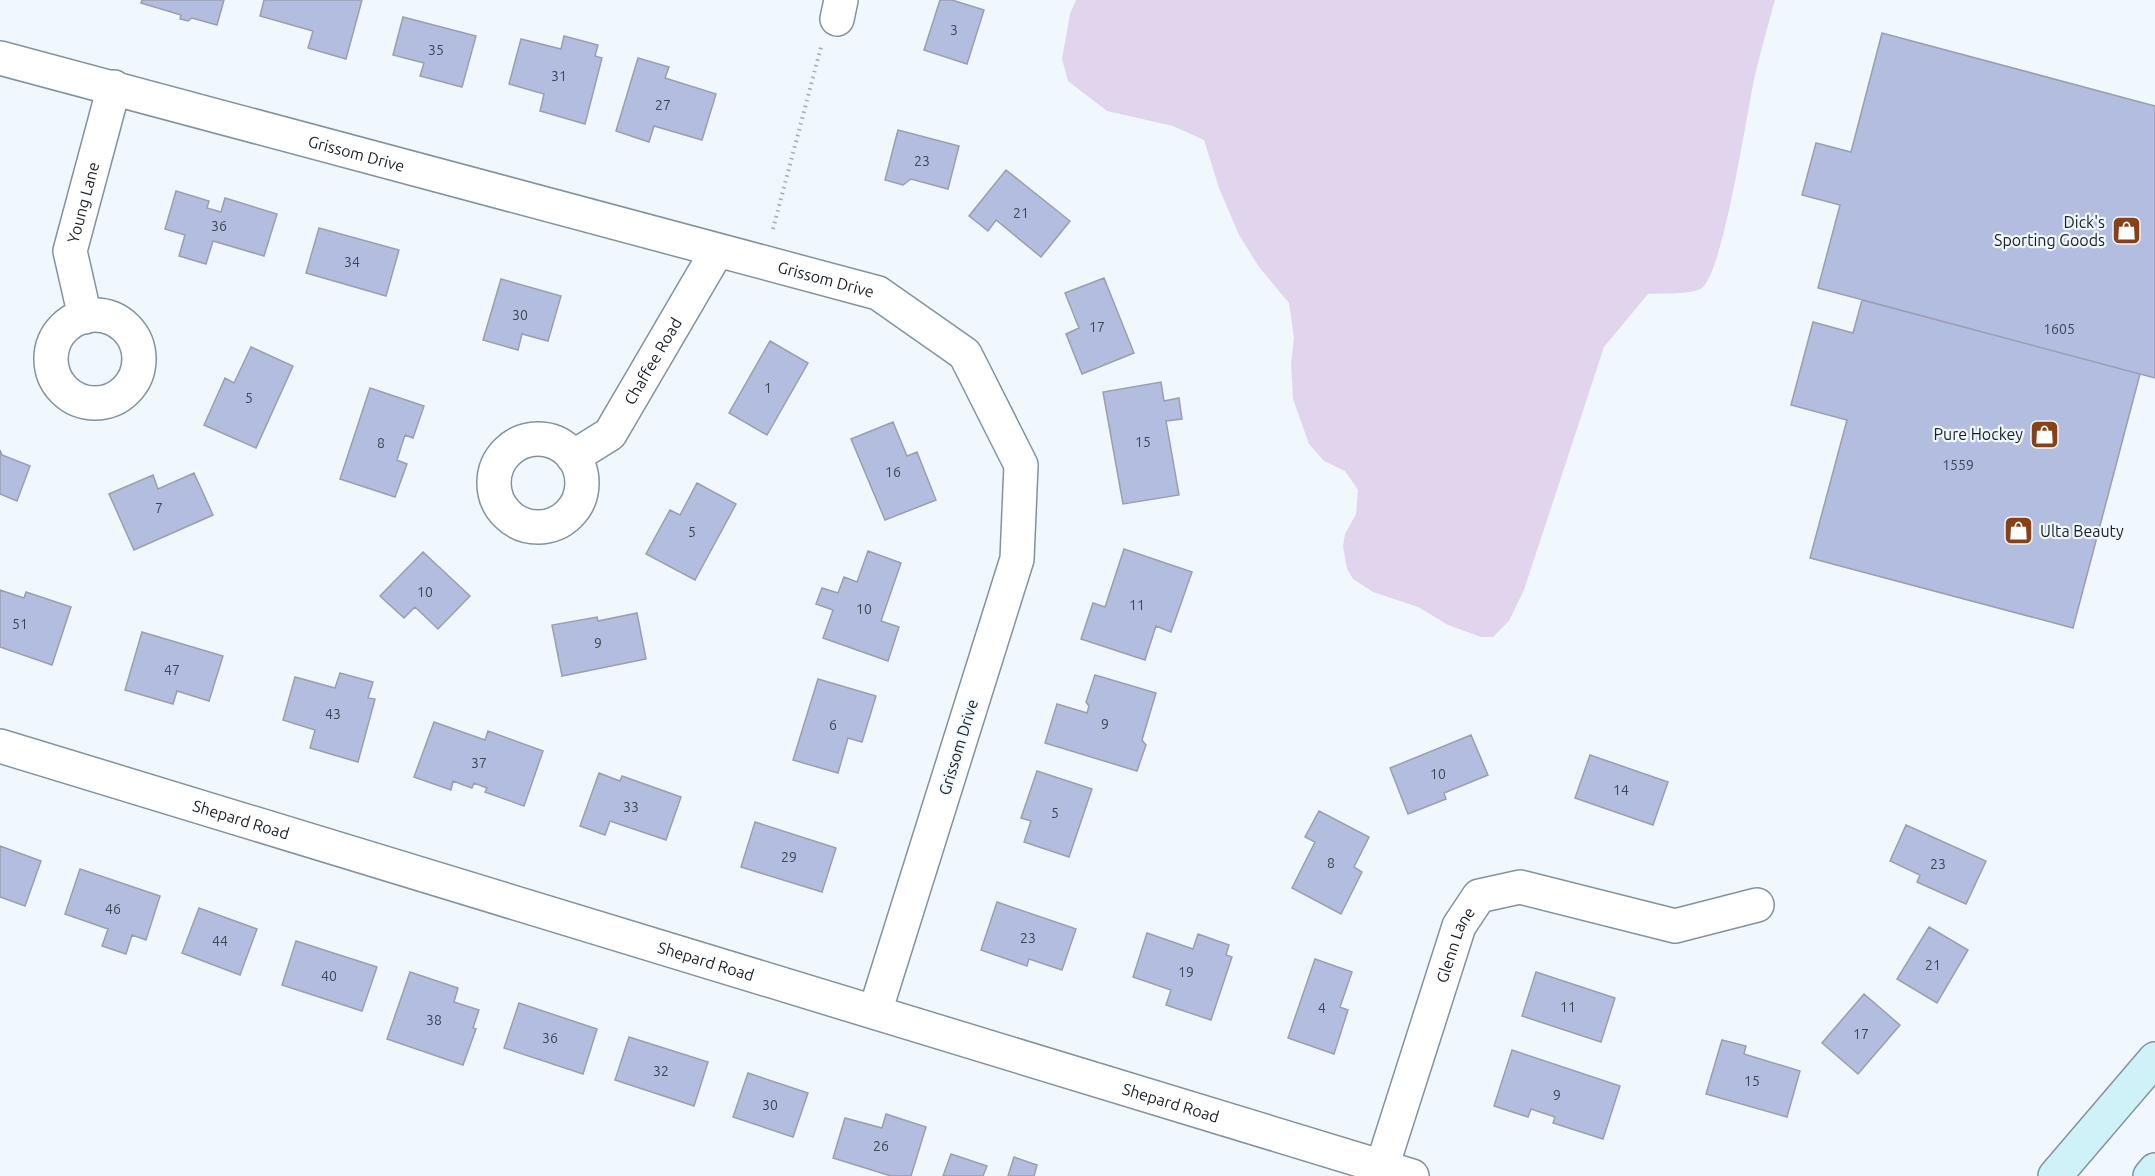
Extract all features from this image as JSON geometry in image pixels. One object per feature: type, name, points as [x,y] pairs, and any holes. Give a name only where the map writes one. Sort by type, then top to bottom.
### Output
[{"type":"main road","points":[[2055,1176],[2155,1059]]},
{"type":"main road","points":[[2150,1176],[2155,1170]]},
{"type":"street","name":"Grissom Drive","points":[[0,58],[878,293],[965,354],[1021,465],[1017,559],[875,1012]]},
{"type":"street","name":"Young Lane","points":[[85,317],[70,251],[114,87]]},
{"type":"street","name":"Chaffee Road","points":[[573,458],[610,434],[717,251]]},
{"type":"street","name":"Shepard Road","points":[[0,746],[1397,1171]]},
{"type":"street","name":"Glenn Lane","points":[[1397,1171],[1459,926],[1479,896],[1520,887],[1675,926],[1757,905]]},
{"type":"path","points":[[773,229],[825,31],[839,10]]},
{"type":"shaded area","points":[[1076,0],[1775,0],[1755,75],[1726,222],[1710,275],[1702,288],[1697,290],[1684,293],[1648,294],[1604,347],[1524,590],[1509,621],[1493,637],[1481,637],[1448,625],[1418,607],[1373,592],[1353,579],[1347,569],[1343,546],[1345,534],[1356,514],[1358,490],[1345,471],[1324,461],[1309,444],[1293,399],[1291,363],[1294,338],[1289,303],[1259,267],[1239,235],[1219,188],[1204,140],[1173,126],[1107,111],[1068,81],[1062,59],[1070,14]]},
{"type":"building","points":[[142,0],[224,0],[217,25],[192,18],[188,21],[180,19],[181,15],[141,3]]},
{"type":"building","points":[[264,0],[362,0],[346,59],[308,48],[313,31],[260,16]]},
{"type":"building","points":[[940,0],[952,0],[984,10],[967,64],[924,50]]},
{"type":"building","points":[[403,17],[476,36],[462,87],[420,76],[424,63],[393,55]]},
{"type":"building","points":[[1882,33],[2155,106],[2155,378],[1818,288],[1840,205],[1802,195],[1816,143],[1851,152]]},
{"type":"building","points":[[564,36],[598,45],[595,56],[602,58],[585,124],[540,111],[544,94],[509,84],[521,39],[561,49]]},
{"type":"building","points":[[638,58],[669,67],[665,78],[716,94],[702,140],[654,126],[649,142],[616,131]]},
{"type":"building","points":[[898,130],[959,146],[948,189],[911,179],[903,185],[885,180]]},
{"type":"building","points":[[1006,170],[1070,221],[1041,257],[996,220],[988,231],[969,216]]},
{"type":"building","points":[[176,191],[209,201],[207,208],[221,212],[225,198],[277,214],[264,256],[213,241],[206,264],[179,256],[185,235],[165,229]]},
{"type":"building","points":[[319,228],[399,250],[386,296],[306,273]]},
{"type":"building","points":[[1104,278],[1134,353],[1082,374],[1066,334],[1079,328],[1065,293]]},
{"type":"building","points":[[501,279],[561,296],[548,341],[522,334],[518,350],[483,340]]},
{"type":"building","points":[[1862,300],[2140,374],[2073,628],[1810,558],[1847,420],[1791,405],[1813,322],[1853,333]]},
{"type":"building","points":[[770,341],[808,363],[767,435],[729,413]]},
{"type":"building","points":[[251,347],[293,366],[256,448],[204,425],[225,378],[234,383]]},
{"type":"building","points":[[1161,382],[1164,401],[1179,398],[1182,419],[1166,421],[1179,495],[1123,504],[1103,392]]},
{"type":"building","points":[[370,388],[424,406],[413,438],[405,435],[397,460],[407,464],[395,497],[340,479]]},
{"type":"building","points":[[893,422],[907,456],[917,452],[936,500],[885,520],[851,439]]},
{"type":"building","points":[[0,450],[2,455],[30,466],[17,501],[0,494]]},
{"type":"building","points":[[194,473],[213,515],[134,550],[109,494],[153,475],[158,489]]},
{"type":"building","points":[[697,483],[736,504],[695,580],[646,554],[670,510],[680,515]]},
{"type":"building","points":[[1124,549],[1192,572],[1171,632],[1156,626],[1145,660],[1081,639],[1093,603],[1105,607]]},
{"type":"building","points":[[868,551],[901,563],[881,621],[899,627],[888,661],[823,638],[833,610],[816,604],[822,588],[838,593],[844,577],[857,582]]},
{"type":"building","points":[[423,552],[470,596],[438,629],[415,607],[404,618],[380,596]]},
{"type":"building","points":[[0,590],[24,598],[26,592],[71,607],[52,665],[0,647]]},
{"type":"building","points":[[637,613],[646,659],[562,676],[552,625],[597,617],[598,621]]},
{"type":"building","points":[[142,632],[223,656],[209,701],[177,691],[173,704],[125,690]]},
{"type":"building","points":[[340,673],[373,682],[368,698],[375,699],[358,762],[310,748],[315,730],[283,720],[295,677],[335,688]]},
{"type":"building","points":[[1095,675],[1156,693],[1142,740],[1146,745],[1137,771],[1045,743],[1057,704],[1087,713],[1089,706],[1086,702]]},
{"type":"building","points":[[818,679],[876,696],[862,742],[848,738],[838,773],[793,760]]},
{"type":"building","points":[[434,722],[485,740],[488,731],[543,751],[524,806],[485,792],[487,788],[474,783],[472,788],[453,781],[451,790],[414,777]]},
{"type":"building","points":[[1471,735],[1488,775],[1444,793],[1446,799],[1408,814],[1390,768]]},
{"type":"building","points":[[1590,755],[1668,782],[1653,825],[1575,798]]},
{"type":"building","points":[[1037,771],[1092,789],[1069,857],[1024,842],[1031,821],[1021,818]]},
{"type":"building","points":[[599,773],[620,781],[622,776],[681,797],[666,840],[610,821],[605,835],[580,826]]},
{"type":"building","points":[[1319,811],[1369,837],[1354,867],[1362,872],[1341,914],[1292,888],[1315,842],[1305,837]]},
{"type":"building","points":[[755,822],[836,848],[822,892],[741,867]]},
{"type":"building","points":[[1906,825],[1986,861],[1966,904],[1917,882],[1920,875],[1890,861]]},
{"type":"building","points":[[0,846],[41,861],[25,906],[0,897]]},
{"type":"building","points":[[80,869],[160,896],[146,940],[132,935],[126,954],[102,946],[108,929],[65,914]]},
{"type":"building","points":[[997,902],[1076,929],[1062,970],[1029,959],[1027,966],[981,950]]},
{"type":"building","points":[[199,908],[257,929],[240,975],[182,953]]},
{"type":"building","points":[[1929,927],[1968,950],[1937,1003],[1897,979]]},
{"type":"building","points":[[1147,933],[1193,949],[1198,934],[1229,945],[1226,955],[1232,957],[1211,1020],[1166,1005],[1171,990],[1133,977]]},
{"type":"building","points":[[296,941],[377,967],[362,1011],[282,985]]},
{"type":"building","points":[[1315,959],[1352,972],[1340,1007],[1348,1010],[1334,1054],[1288,1038]]},
{"type":"building","points":[[410,972],[458,988],[454,1002],[479,1010],[473,1028],[476,1029],[463,1065],[387,1039]]},
{"type":"building","points":[[1536,972],[1615,998],[1601,1042],[1522,1016]]},
{"type":"building","points":[[1864,994],[1900,1025],[1858,1074],[1822,1043]]},
{"type":"building","points":[[519,1003],[597,1029],[583,1074],[504,1048]]},
{"type":"building","points":[[629,1037],[708,1062],[694,1106],[615,1080]]},
{"type":"building","points":[[1722,1040],[1746,1046],[1744,1054],[1800,1071],[1787,1117],[1706,1094]]},
{"type":"building","points":[[1512,1050],[1620,1086],[1603,1139],[1553,1123],[1555,1117],[1531,1109],[1528,1117],[1494,1106]]},
{"type":"building","points":[[748,1073],[808,1093],[793,1137],[733,1117]]},
{"type":"building","points":[[886,1114],[926,1127],[911,1176],[891,1176],[833,1158],[845,1118],[882,1128]]},
{"type":"building","points":[[951,1154],[987,1166],[983,1176],[943,1176]]},
{"type":"building","points":[[1014,1157],[1037,1165],[1034,1176],[1008,1176]]},
{"type":"place","name":"Dick's Sporting Goods","points":[[2126,231]]},
{"type":"place","name":"Pure Hockey","points":[[2044,434]]},
{"type":"place","name":"Ulta Beauty","points":[[2019,531]]}]
